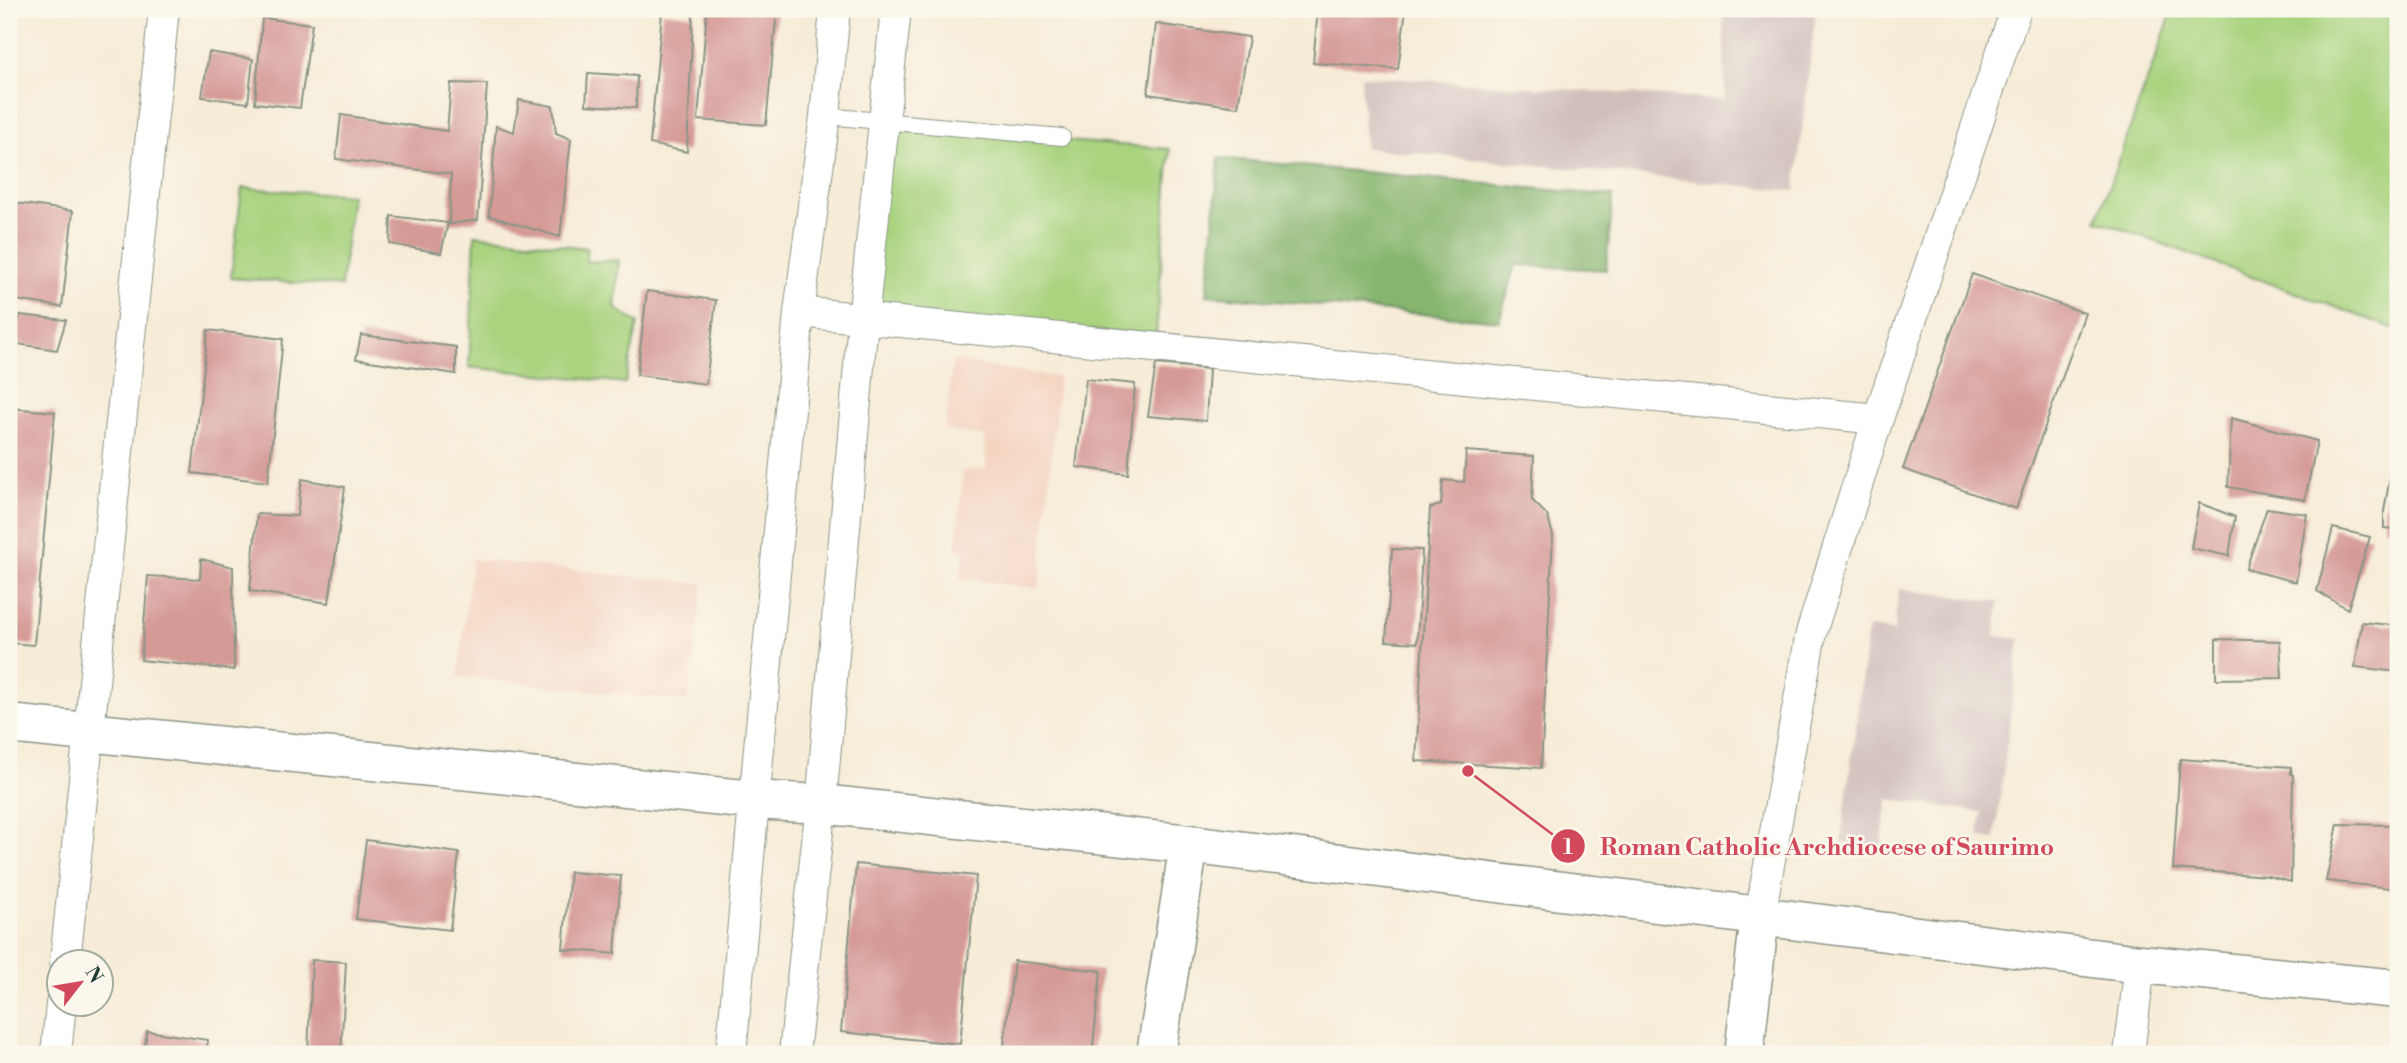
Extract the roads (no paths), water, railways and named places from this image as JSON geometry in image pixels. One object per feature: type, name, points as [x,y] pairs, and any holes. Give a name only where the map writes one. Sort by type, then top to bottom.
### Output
[{"type":"main road","points":[[9,724],[753,800],[821,804],[1189,844],[2140,964],[2398,989]]},
{"type":"main road","points":[[1156,1054],[1189,844]]},
{"type":"main road","points":[[1744,1054],[1760,915]]},
{"type":"street","points":[[66,948],[164,9]]},
{"type":"street","points":[[731,1054],[799,312],[825,116],[835,9]]},
{"type":"street","points":[[794,1054],[821,804],[863,320],[896,9]]},
{"type":"street","points":[[1760,915],[1811,633],[1878,419],[2016,9]]},
{"type":"street","points":[[799,312],[1878,419]]},
{"type":"street","points":[[2129,1054],[2140,964]]},
{"type":"street","points":[[56,1054],[60,1018]]},
{"type":"lane","points":[[825,116],[1062,137]]},
{"type":"place","name":"Roman Catholic Archdiocese of Saurimo","points":[[1468,771]]}]
